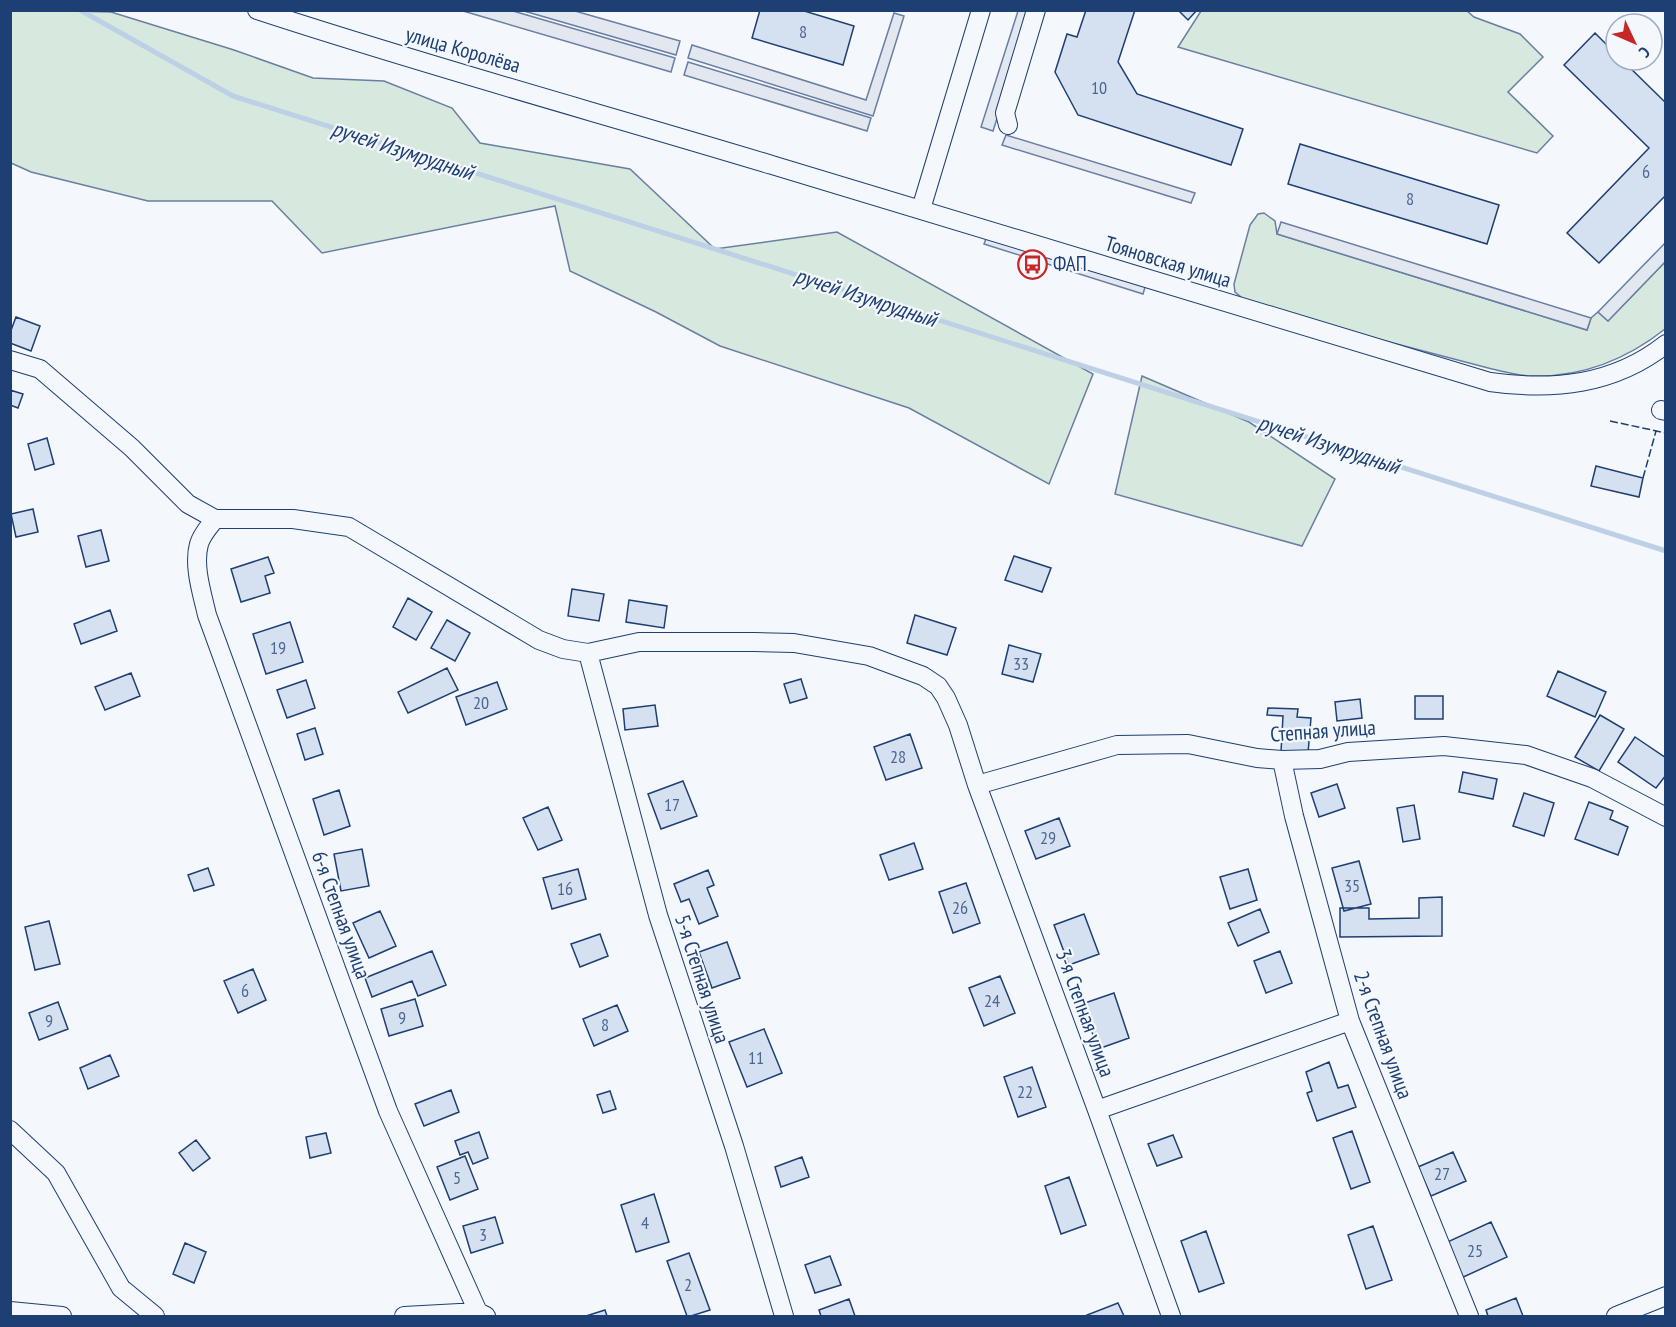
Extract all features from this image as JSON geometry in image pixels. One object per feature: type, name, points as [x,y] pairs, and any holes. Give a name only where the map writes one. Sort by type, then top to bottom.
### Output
[{"type":"street","name":"улица Королёва","points":[[257,10],[357,43],[656,130]]},
{"type":"street","points":[[921,209],[981,10]]},
{"type":"street","points":[[1008,125],[1005,113],[1036,10]]},
{"type":"street","name":"Тояновская улица","points":[[656,130],[1490,382],[1523,387],[1575,384],[1631,366],[1665,344]]},
{"type":"street","points":[[10,360],[40,369],[132,448],[188,504],[215,519],[293,519],[348,527],[539,640],[563,649],[588,653]]},
{"type":"street","name":"6-я Степная улица","points":[[215,519],[205,531],[199,544],[198,575],[207,615],[388,1111],[482,1314]]},
{"type":"street","name":"3-я Степная улица","points":[[588,653],[639,642],[794,644],[869,656],[923,676],[938,686],[958,725],[977,785],[1171,1317]]},
{"type":"street","name":"5-я Степная улица","points":[[588,653],[658,915],[734,1146],[784,1317]]},
{"type":"street","name":"Степная улица","points":[[977,785],[1116,745],[1188,744],[1257,758],[1282,760],[1320,759],[1348,752],[1444,746],[1526,755],[1592,778],[1665,817]]},
{"type":"street","name":"2-я Степная улица","points":[[1282,760],[1294,816],[1350,1021],[1469,1317]]},
{"type":"street","points":[[1097,1110],[1350,1021]]},
{"type":"street","points":[[10,1130],[56,1173],[121,1288],[155,1317]]},
{"type":"street","points":[[1616,1317],[1665,1296]]},
{"type":"street","points":[[10,1311],[62,1317]]},
{"type":"street","points":[[404,1317],[482,1314]]},
{"type":"shaded area","points":[[11,11],[111,12],[234,50],[313,78],[384,81],[452,108],[480,143],[630,169],[715,249],[837,232],[1093,374],[1049,484],[909,408],[720,346],[570,271],[555,206],[322,253],[272,201],[148,201],[31,172],[11,163]]},
{"type":"shaded area","points":[[463,11],[513,11],[675,58],[671,72]]},
{"type":"shaded area","points":[[524,11],[575,11],[680,41],[676,55]]},
{"type":"shaded area","points":[[1018,11],[1031,11],[993,131],[981,127]]},
{"type":"shaded area","points":[[1201,11],[1467,11],[1474,17],[1520,34],[1543,57],[1508,92],[1553,136],[1537,153],[1178,47]]},
{"type":"shaded area","points":[[894,13],[904,16],[873,116],[688,58],[692,45],[866,100]]},
{"type":"shaded area","points":[[688,62],[871,118],[867,131],[684,75]]},
{"type":"shaded area","points":[[1006,135],[1195,193],[1191,203],[1002,145]]},
{"type":"shaded area","points":[[1264,213],[1275,221],[1277,234],[1587,330],[1591,318],[1598,312],[1608,321],[1665,262],[1665,329],[1635,349],[1603,364],[1569,373],[1528,376],[1492,369],[1252,306],[1235,292],[1234,284],[1250,225],[1258,214]]},
{"type":"shaded area","points":[[1281,222],[1591,318],[1587,330],[1277,234]]},
{"type":"shaded area","points":[[988,233],[1146,284],[1143,294],[984,244]]},
{"type":"shaded area","points":[[1665,243],[1665,262],[1608,321],[1598,312]]},
{"type":"shaded area","points":[[1142,376],[1249,422],[1335,479],[1302,546],[1115,494]]},
{"type":"building","points":[[760,10],[801,10],[854,26],[843,65],[752,38]]},
{"type":"building","points":[[1086,10],[1135,10],[1118,62],[1137,94],[1243,129],[1231,165],[1078,115],[1055,72],[1067,34],[1077,37]]},
{"type":"building","points":[[1178,10],[1197,10],[1188,20]]},
{"type":"building","points":[[1595,33],[1604,42],[1604,72],[1634,72],[1666,103],[1666,195],[1599,263],[1567,233],[1649,148],[1564,65]]},
{"type":"building","points":[[1300,144],[1499,205],[1487,244],[1288,184]]},
{"type":"building","points":[[16,317],[40,326],[31,351],[10,343],[10,333]]},
{"type":"building","points":[[10,390],[23,394],[18,408],[10,405]]},
{"type":"building","points":[[47,438],[54,464],[35,470],[28,444]]},
{"type":"building","points":[[1596,466],[1643,478],[1639,497],[1591,486]]},
{"type":"building","points":[[33,509],[38,532],[16,537],[11,514]]},
{"type":"building","points":[[101,530],[109,561],[86,567],[78,536]]},
{"type":"building","points":[[1014,556],[1051,568],[1042,592],[1005,580]]},
{"type":"building","points":[[268,557],[274,573],[265,576],[270,593],[241,602],[231,569]]},
{"type":"building","points":[[572,589],[604,594],[599,621],[568,616]]},
{"type":"building","points":[[408,598],[432,612],[416,640],[393,627]]},
{"type":"building","points":[[629,600],[667,606],[664,628],[626,622]]},
{"type":"building","points":[[110,610],[117,631],[81,644],[74,624]]},
{"type":"building","points":[[915,615],[956,628],[947,655],[907,643]]},
{"type":"building","points":[[447,620],[470,633],[455,661],[431,648]]},
{"type":"building","points":[[290,622],[303,662],[266,674],[253,634]]},
{"type":"building","points":[[1009,645],[1041,654],[1033,682],[1002,674]]},
{"type":"building","points":[[447,668],[458,690],[408,713],[398,692]]},
{"type":"building","points":[[1558,671],[1606,692],[1595,717],[1547,696]]},
{"type":"building","points":[[131,673],[140,696],[105,710],[95,687]]},
{"type":"building","points":[[801,679],[807,698],[790,703],[784,684]]},
{"type":"building","points":[[306,680],[315,708],[287,718],[277,690]]},
{"type":"building","points":[[497,682],[507,709],[466,725],[456,697]]},
{"type":"building","points":[[1415,696],[1443,696],[1443,719],[1415,719]]},
{"type":"building","points":[[1360,699],[1362,718],[1337,721],[1335,702]]},
{"type":"building","points":[[655,705],[658,726],[625,730],[623,709]]},
{"type":"building","points":[[1268,708],[1298,709],[1297,717],[1311,718],[1308,753],[1281,752],[1283,716],[1267,715]]},
{"type":"building","points":[[1600,715],[1624,729],[1599,771],[1575,757]]},
{"type":"building","points":[[315,728],[323,754],[305,760],[297,734]]},
{"type":"building","points":[[910,734],[922,768],[886,780],[874,747]]},
{"type":"building","points":[[1635,737],[1666,758],[1666,775],[1656,788],[1618,762]]},
{"type":"building","points":[[1463,772],[1497,779],[1493,799],[1459,792]]},
{"type":"building","points":[[683,781],[697,816],[661,829],[648,794]]},
{"type":"building","points":[[1337,784],[1345,808],[1319,817],[1311,793]]},
{"type":"building","points":[[339,790],[350,826],[324,835],[313,799]]},
{"type":"building","points":[[1524,793],[1554,803],[1544,836],[1513,826]]},
{"type":"building","points":[[1589,802],[1613,811],[1610,819],[1628,827],[1618,855],[1575,839]]},
{"type":"building","points":[[1414,805],[1420,839],[1403,842],[1397,808]]},
{"type":"building","points":[[548,807],[562,840],[538,850],[523,818]]},
{"type":"building","points":[[1059,818],[1070,846],[1036,859],[1025,831]]},
{"type":"building","points":[[914,843],[923,869],[889,880],[880,855]]},
{"type":"building","points":[[362,849],[369,886],[341,891],[334,854]]},
{"type":"building","points":[[1359,861],[1371,904],[1344,911],[1332,868]]},
{"type":"building","points":[[208,868],[214,885],[194,891],[188,875]]},
{"type":"building","points":[[578,869],[586,899],[552,909],[543,878]]},
{"type":"building","points":[[1248,869],[1257,900],[1230,909],[1220,877]]},
{"type":"building","points":[[708,870],[714,885],[707,888],[718,916],[699,924],[689,899],[681,902],[674,884]]},
{"type":"building","points":[[966,883],[980,923],[953,933],[939,892]]},
{"type":"building","points":[[1442,897],[1442,936],[1340,937],[1340,908],[1369,908],[1369,919],[1419,918],[1419,898]]},
{"type":"building","points":[[1260,909],[1269,932],[1238,946],[1228,923]]},
{"type":"building","points":[[380,911],[396,946],[369,958],[353,923]]},
{"type":"building","points":[[1084,914],[1099,954],[1069,965],[1054,925]]},
{"type":"building","points":[[49,921],[60,964],[35,970],[25,927]]},
{"type":"building","points":[[600,934],[608,956],[580,967],[571,944]]},
{"type":"building","points":[[727,942],[740,978],[712,988],[699,952]]},
{"type":"building","points":[[432,951],[446,985],[418,996],[412,981],[372,997],[365,978]]},
{"type":"building","points":[[1280,951],[1292,983],[1266,993],[1254,961]]},
{"type":"building","points":[[253,969],[266,1000],[238,1013],[224,981]]},
{"type":"building","points":[[1000,976],[1015,1013],[984,1026],[969,988]]},
{"type":"building","points":[[1114,993],[1129,1038],[1098,1049],[1082,1004]]},
{"type":"building","points":[[415,999],[423,1026],[389,1036],[381,1009]]},
{"type":"building","points":[[58,1002],[68,1029],[39,1040],[29,1013]]},
{"type":"building","points":[[617,1005],[628,1031],[594,1046],[583,1019]]},
{"type":"building","points":[[764,1029],[782,1073],[747,1087],[729,1042]]},
{"type":"building","points":[[110,1055],[119,1076],[88,1089],[80,1068]]},
{"type":"building","points":[[1329,1062],[1338,1088],[1348,1085],[1356,1107],[1317,1121],[1307,1093],[1312,1091],[1306,1072]]},
{"type":"building","points":[[1032,1067],[1046,1107],[1018,1117],[1004,1077]]},
{"type":"building","points":[[451,1090],[459,1112],[424,1126],[415,1104]]},
{"type":"building","points":[[610,1091],[616,1109],[603,1113],[597,1095]]},
{"type":"building","points":[[1352,1131],[1370,1182],[1351,1189],[1333,1138]]},
{"type":"building","points":[[479,1132],[488,1158],[473,1164],[468,1152],[460,1155],[455,1141]]},
{"type":"building","points":[[326,1133],[331,1153],[310,1158],[306,1137]]},
{"type":"building","points":[[1173,1135],[1182,1157],[1157,1166],[1148,1144]]},
{"type":"building","points":[[196,1140],[210,1158],[193,1171],[179,1153]]},
{"type":"building","points":[[1453,1152],[1466,1181],[1431,1196],[1418,1167]]},
{"type":"building","points":[[465,1156],[478,1189],[450,1200],[437,1167]]},
{"type":"building","points":[[802,1157],[809,1177],[781,1187],[775,1167]]},
{"type":"building","points":[[1069,1177],[1086,1225],[1061,1234],[1045,1186]]},
{"type":"building","points":[[654,1194],[669,1242],[636,1252],[621,1205]]},
{"type":"building","points":[[495,1217],[503,1243],[471,1253],[463,1226]]},
{"type":"building","points":[[1491,1222],[1507,1257],[1459,1279],[1443,1244]]},
{"type":"building","points":[[1373,1226],[1392,1280],[1366,1289],[1348,1235]]},
{"type":"building","points":[[1206,1231],[1224,1283],[1199,1292],[1181,1241]]},
{"type":"building","points":[[185,1243],[206,1252],[194,1283],[173,1274]]},
{"type":"building","points":[[689,1253],[710,1310],[687,1316],[667,1261]]},
{"type":"building","points":[[830,1256],[841,1285],[815,1293],[805,1265]]},
{"type":"building","points":[[1516,1298],[1523,1316],[1488,1316],[1486,1310]]},
{"type":"building","points":[[849,1299],[855,1316],[821,1316],[819,1310]]},
{"type":"building","points":[[1118,1303],[1124,1316],[1087,1315]]},
{"type":"building","points":[[605,1310],[607,1316],[586,1316]]},
{"type":"waterway","name":"ручей Изумрудный","points":[[80,10],[233,96],[1666,551]]},
{"type":"fence","points":[[1610,421],[1666,433]]},
{"type":"fence","points":[[1643,478],[1656,431]]},
{"type":"place","name":"ФАП","points":[[1032,264]]}]
